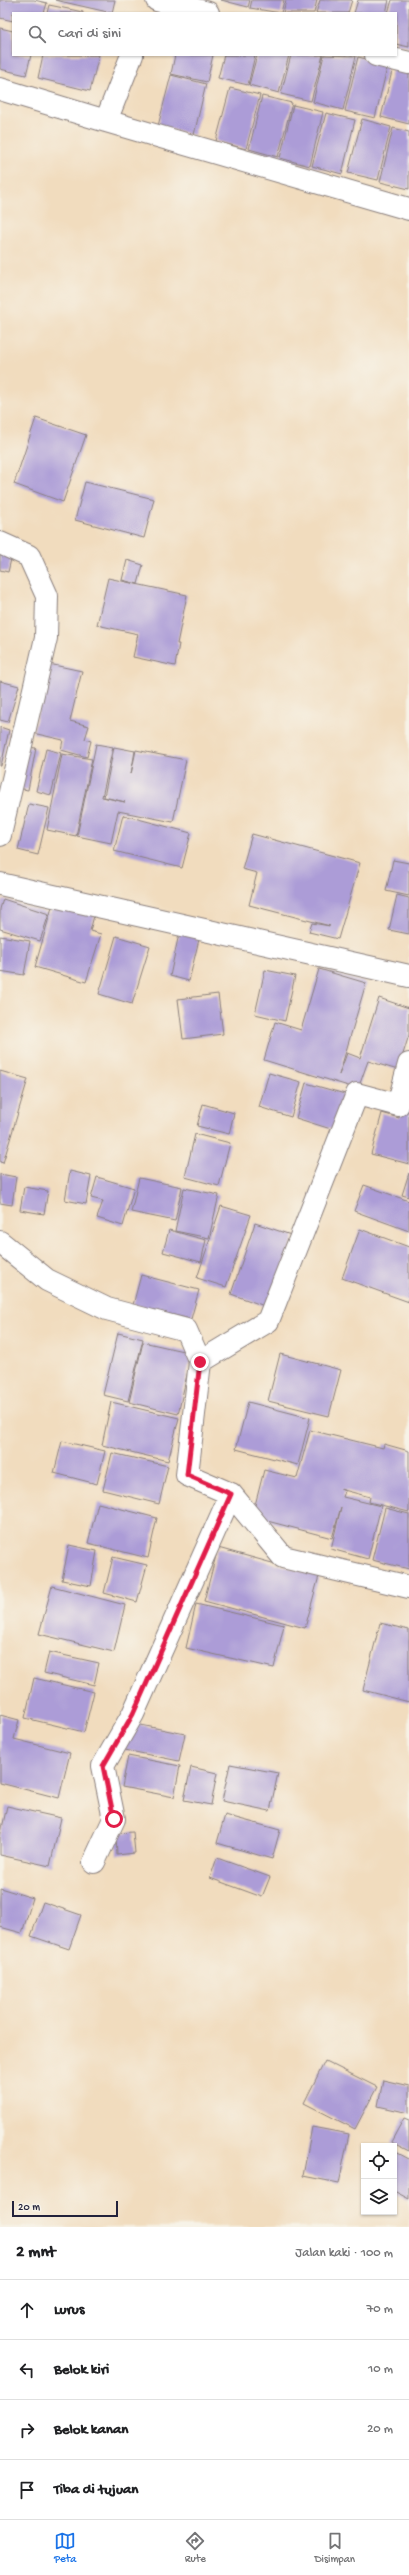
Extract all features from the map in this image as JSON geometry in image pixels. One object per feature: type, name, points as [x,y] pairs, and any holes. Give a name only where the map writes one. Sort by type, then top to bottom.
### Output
[{"type":"street","points":[[150,12],[156,0],[204,12]]},
{"type":"street","points":[[106,121],[132,56]]},
{"type":"street","points":[[380,56],[409,63]]},
{"type":"street","points":[[0,89],[409,209]]},
{"type":"street","points":[[0,543],[29,556],[47,596],[46,638],[0,835]]},
{"type":"street","points":[[0,884],[409,976]]},
{"type":"street","points":[[200,1362],[268,1321],[357,1094],[398,1105],[409,1064]]},
{"type":"street","points":[[0,1242],[47,1280],[107,1308],[186,1330],[200,1362],[187,1475],[231,1494],[283,1557],[409,1588]]},
{"type":"street","points":[[94,1862],[114,1819],[103,1766],[133,1714],[231,1494]]},
{"type":"building","points":[[0,0],[34,0],[47,3],[44,12],[12,12],[12,21],[0,18]]},
{"type":"building","points":[[55,0],[115,0],[112,12]]},
{"type":"building","points":[[221,0],[250,0],[248,7]]},
{"type":"building","points":[[252,0],[284,0],[281,12],[250,8]]},
{"type":"building","points":[[286,0],[317,0],[314,12],[283,12]]},
{"type":"building","points":[[320,0],[352,0],[348,12],[316,12]]},
{"type":"building","points":[[358,0],[389,0],[386,12],[354,12]]},
{"type":"building","points":[[392,0],[409,0],[409,47],[397,44],[397,12],[388,12]]},
{"type":"building","points":[[49,5],[83,12],[47,12]]},
{"type":"building","points":[[0,28],[12,31],[12,56],[31,56],[26,75],[0,69]]},
{"type":"building","points":[[43,56],[99,56],[90,91],[38,78]]},
{"type":"building","points":[[175,56],[213,56],[207,82],[171,74]]},
{"type":"building","points":[[224,56],[255,56],[248,85],[218,78]]},
{"type":"building","points":[[257,56],[289,56],[279,93],[249,85]]},
{"type":"building","points":[[291,56],[323,56],[311,101],[281,94]]},
{"type":"building","points":[[324,56],[356,56],[343,110],[313,102]]},
{"type":"building","points":[[358,57],[388,64],[375,118],[345,111]]},
{"type":"building","points":[[394,63],[409,67],[409,124],[381,117]]},
{"type":"building","points":[[171,75],[206,84],[194,135],[158,126]]},
{"type":"building","points":[[230,88],[260,95],[246,149],[216,141]]},
{"type":"building","points":[[262,96],[292,103],[278,157],[249,149]]},
{"type":"building","points":[[293,105],[323,112],[310,166],[280,158]]},
{"type":"building","points":[[326,113],[355,120],[342,174],[312,166]]},
{"type":"building","points":[[362,119],[391,127],[378,180],[348,173]]},
{"type":"building","points":[[393,128],[409,132],[409,189],[380,182]]},
{"type":"building","points":[[36,418],[86,435],[63,502],[14,484]]},
{"type":"building","points":[[85,482],[154,499],[144,538],[75,520]]},
{"type":"building","points":[[0,552],[12,555],[8,572],[0,570]]},
{"type":"building","points":[[127,560],[143,565],[138,584],[122,580]]},
{"type":"building","points":[[108,578],[187,595],[177,644],[179,644],[175,666],[133,657],[138,634],[97,625]]},
{"type":"building","points":[[49,664],[82,671],[70,721],[89,726],[85,739],[91,741],[87,757],[61,750],[63,740],[33,733]]},
{"type":"building","points":[[0,681],[19,686],[8,722],[0,720]]},
{"type":"building","points":[[0,727],[9,730],[1,766],[0,766]]},
{"type":"building","points":[[96,744],[113,747],[102,797],[125,802],[104,797],[114,747],[135,751],[131,774],[136,750],[186,760],[173,822],[118,811],[111,843],[77,836]]},
{"type":"building","points":[[26,747],[36,748],[28,790],[18,788]]},
{"type":"building","points":[[46,749],[61,753],[51,795],[36,791]]},
{"type":"building","points":[[62,754],[92,759],[76,836],[47,830]]},
{"type":"building","points":[[29,804],[49,808],[38,855],[18,850]]},
{"type":"building","points":[[123,815],[191,833],[182,868],[114,851]]},
{"type":"building","points":[[252,834],[360,863],[338,939],[309,932],[312,923],[330,926],[249,905],[257,873],[242,869]]},
{"type":"building","points":[[393,860],[409,863],[409,896],[386,891]]},
{"type":"building","points":[[397,895],[409,898],[409,934],[389,930]]},
{"type":"building","points":[[3,899],[49,914],[40,941],[0,929],[0,909]]},
{"type":"building","points":[[54,900],[95,912],[90,931],[101,934],[86,982],[35,967]]},
{"type":"building","points":[[180,929],[200,935],[189,981],[170,976]]},
{"type":"building","points":[[0,936],[30,941],[24,975],[0,971]]},
{"type":"building","points":[[116,936],[150,946],[132,1004],[99,994]]},
{"type":"building","points":[[319,969],[366,983],[339,1075],[347,1053],[360,1058],[379,998],[409,1008],[409,1035],[398,1070],[368,1061],[358,1089],[264,1060],[275,1022],[301,1030]]},
{"type":"building","points":[[265,970],[295,976],[285,1021],[255,1014]]},
{"type":"building","points":[[218,994],[223,1034],[183,1039],[178,999]]},
{"type":"building","points":[[0,1071],[28,1079],[3,1163],[0,1162]]},
{"type":"building","points":[[269,1073],[301,1082],[291,1117],[259,1107]]},
{"type":"building","points":[[306,1083],[345,1094],[334,1130],[296,1118]]},
{"type":"building","points":[[203,1104],[234,1113],[229,1134],[197,1126]]},
{"type":"building","points":[[403,1105],[409,1106],[409,1164],[371,1154],[382,1113],[399,1118]]},
{"type":"building","points":[[195,1134],[230,1143],[219,1186],[185,1177]]},
{"type":"building","points":[[70,1171],[91,1176],[86,1204],[65,1200]]},
{"type":"building","points":[[409,1173],[409,1197],[402,1195]]},
{"type":"building","points":[[0,1174],[16,1177],[12,1205],[0,1203]]},
{"type":"building","points":[[97,1177],[134,1188],[123,1226],[97,1218],[103,1201],[91,1198]]},
{"type":"building","points":[[139,1178],[182,1187],[175,1221],[131,1212]]},
{"type":"building","points":[[364,1185],[409,1201],[409,1231],[354,1211]]},
{"type":"building","points":[[24,1187],[48,1191],[44,1214],[20,1210]]},
{"type":"building","points":[[184,1188],[219,1195],[209,1238],[175,1231]]},
{"type":"building","points":[[221,1206],[251,1215],[226,1287],[197,1278]]},
{"type":"building","points":[[255,1223],[294,1236],[270,1308],[231,1294]]},
{"type":"building","points":[[360,1229],[409,1247],[409,1302],[342,1278]]},
{"type":"building","points":[[169,1230],[206,1240],[201,1262],[163,1252]]},
{"type":"building","points":[[141,1275],[199,1290],[191,1319],[133,1305]]},
{"type":"building","points":[[118,1333],[143,1339],[128,1401],[103,1395]]},
{"type":"building","points":[[143,1342],[192,1353],[178,1414],[129,1402]]},
{"type":"building","points":[[280,1354],[341,1370],[329,1416],[268,1401]]},
{"type":"building","points":[[111,1402],[179,1418],[168,1461],[102,1445]]},
{"type":"building","points":[[248,1402],[310,1418],[298,1465],[236,1449]]},
{"type":"building","points":[[310,1430],[383,1448],[384,1444],[409,1451],[409,1512],[369,1502],[370,1497],[340,1489],[345,1491],[343,1497],[381,1506],[368,1559],[331,1549],[341,1507],[332,1538],[252,1517],[264,1470],[297,1478]]},
{"type":"building","points":[[62,1441],[105,1451],[97,1484],[54,1473]]},
{"type":"building","points":[[112,1453],[168,1466],[159,1504],[103,1490]]},
{"type":"building","points":[[98,1503],[157,1518],[148,1558],[88,1543]]},
{"type":"building","points":[[385,1508],[409,1514],[409,1569],[372,1560]]},
{"type":"building","points":[[69,1545],[97,1551],[91,1586],[62,1580]]},
{"type":"building","points":[[218,1548],[319,1576],[305,1628],[204,1601]]},
{"type":"building","points":[[113,1557],[147,1565],[137,1602],[104,1593]]},
{"type":"building","points":[[52,1586],[125,1605],[114,1652],[39,1634]]},
{"type":"building","points":[[196,1604],[284,1625],[274,1668],[186,1648]]},
{"type":"building","points":[[380,1623],[409,1630],[409,1702],[363,1690]]},
{"type":"building","points":[[49,1652],[99,1663],[94,1685],[44,1673]]},
{"type":"building","points":[[34,1678],[94,1692],[84,1732],[25,1718]]},
{"type":"building","points":[[0,1715],[19,1720],[14,1739],[70,1753],[59,1798],[0,1783]]},
{"type":"building","points":[[131,1723],[185,1734],[179,1761],[125,1750]]},
{"type":"building","points":[[128,1756],[180,1766],[174,1797],[122,1787]]},
{"type":"building","points":[[230,1764],[278,1773],[270,1811],[222,1801]]},
{"type":"building","points":[[191,1767],[217,1773],[211,1805],[184,1800]]},
{"type":"building","points":[[7,1806],[61,1818],[50,1866],[0,1855],[0,1837]]},
{"type":"building","points":[[225,1815],[280,1830],[272,1859],[217,1843]]},
{"type":"building","points":[[133,1832],[135,1853],[117,1855],[116,1833]]},
{"type":"building","points":[[217,1858],[270,1877],[262,1897],[210,1878]]},
{"type":"building","points":[[0,1888],[33,1898],[22,1933],[0,1927]]},
{"type":"building","points":[[43,1902],[81,1915],[69,1949],[31,1936]]},
{"type":"building","points":[[325,2061],[377,2087],[355,2129],[304,2103]]},
{"type":"building","points":[[383,2080],[409,2086],[409,2113],[378,2106]]},
{"type":"building","points":[[404,2118],[409,2120],[409,2151],[397,2145],[397,2143],[391,2142]]},
{"type":"building","points":[[312,2127],[349,2134],[339,2183],[303,2176]]},
{"type":"building","points":[[397,2153],[409,2159],[409,2199],[397,2193]]},
{"type":"route","points":[[114,1819],[103,1766],[133,1714],[231,1494],[187,1475],[200,1362]]}]
